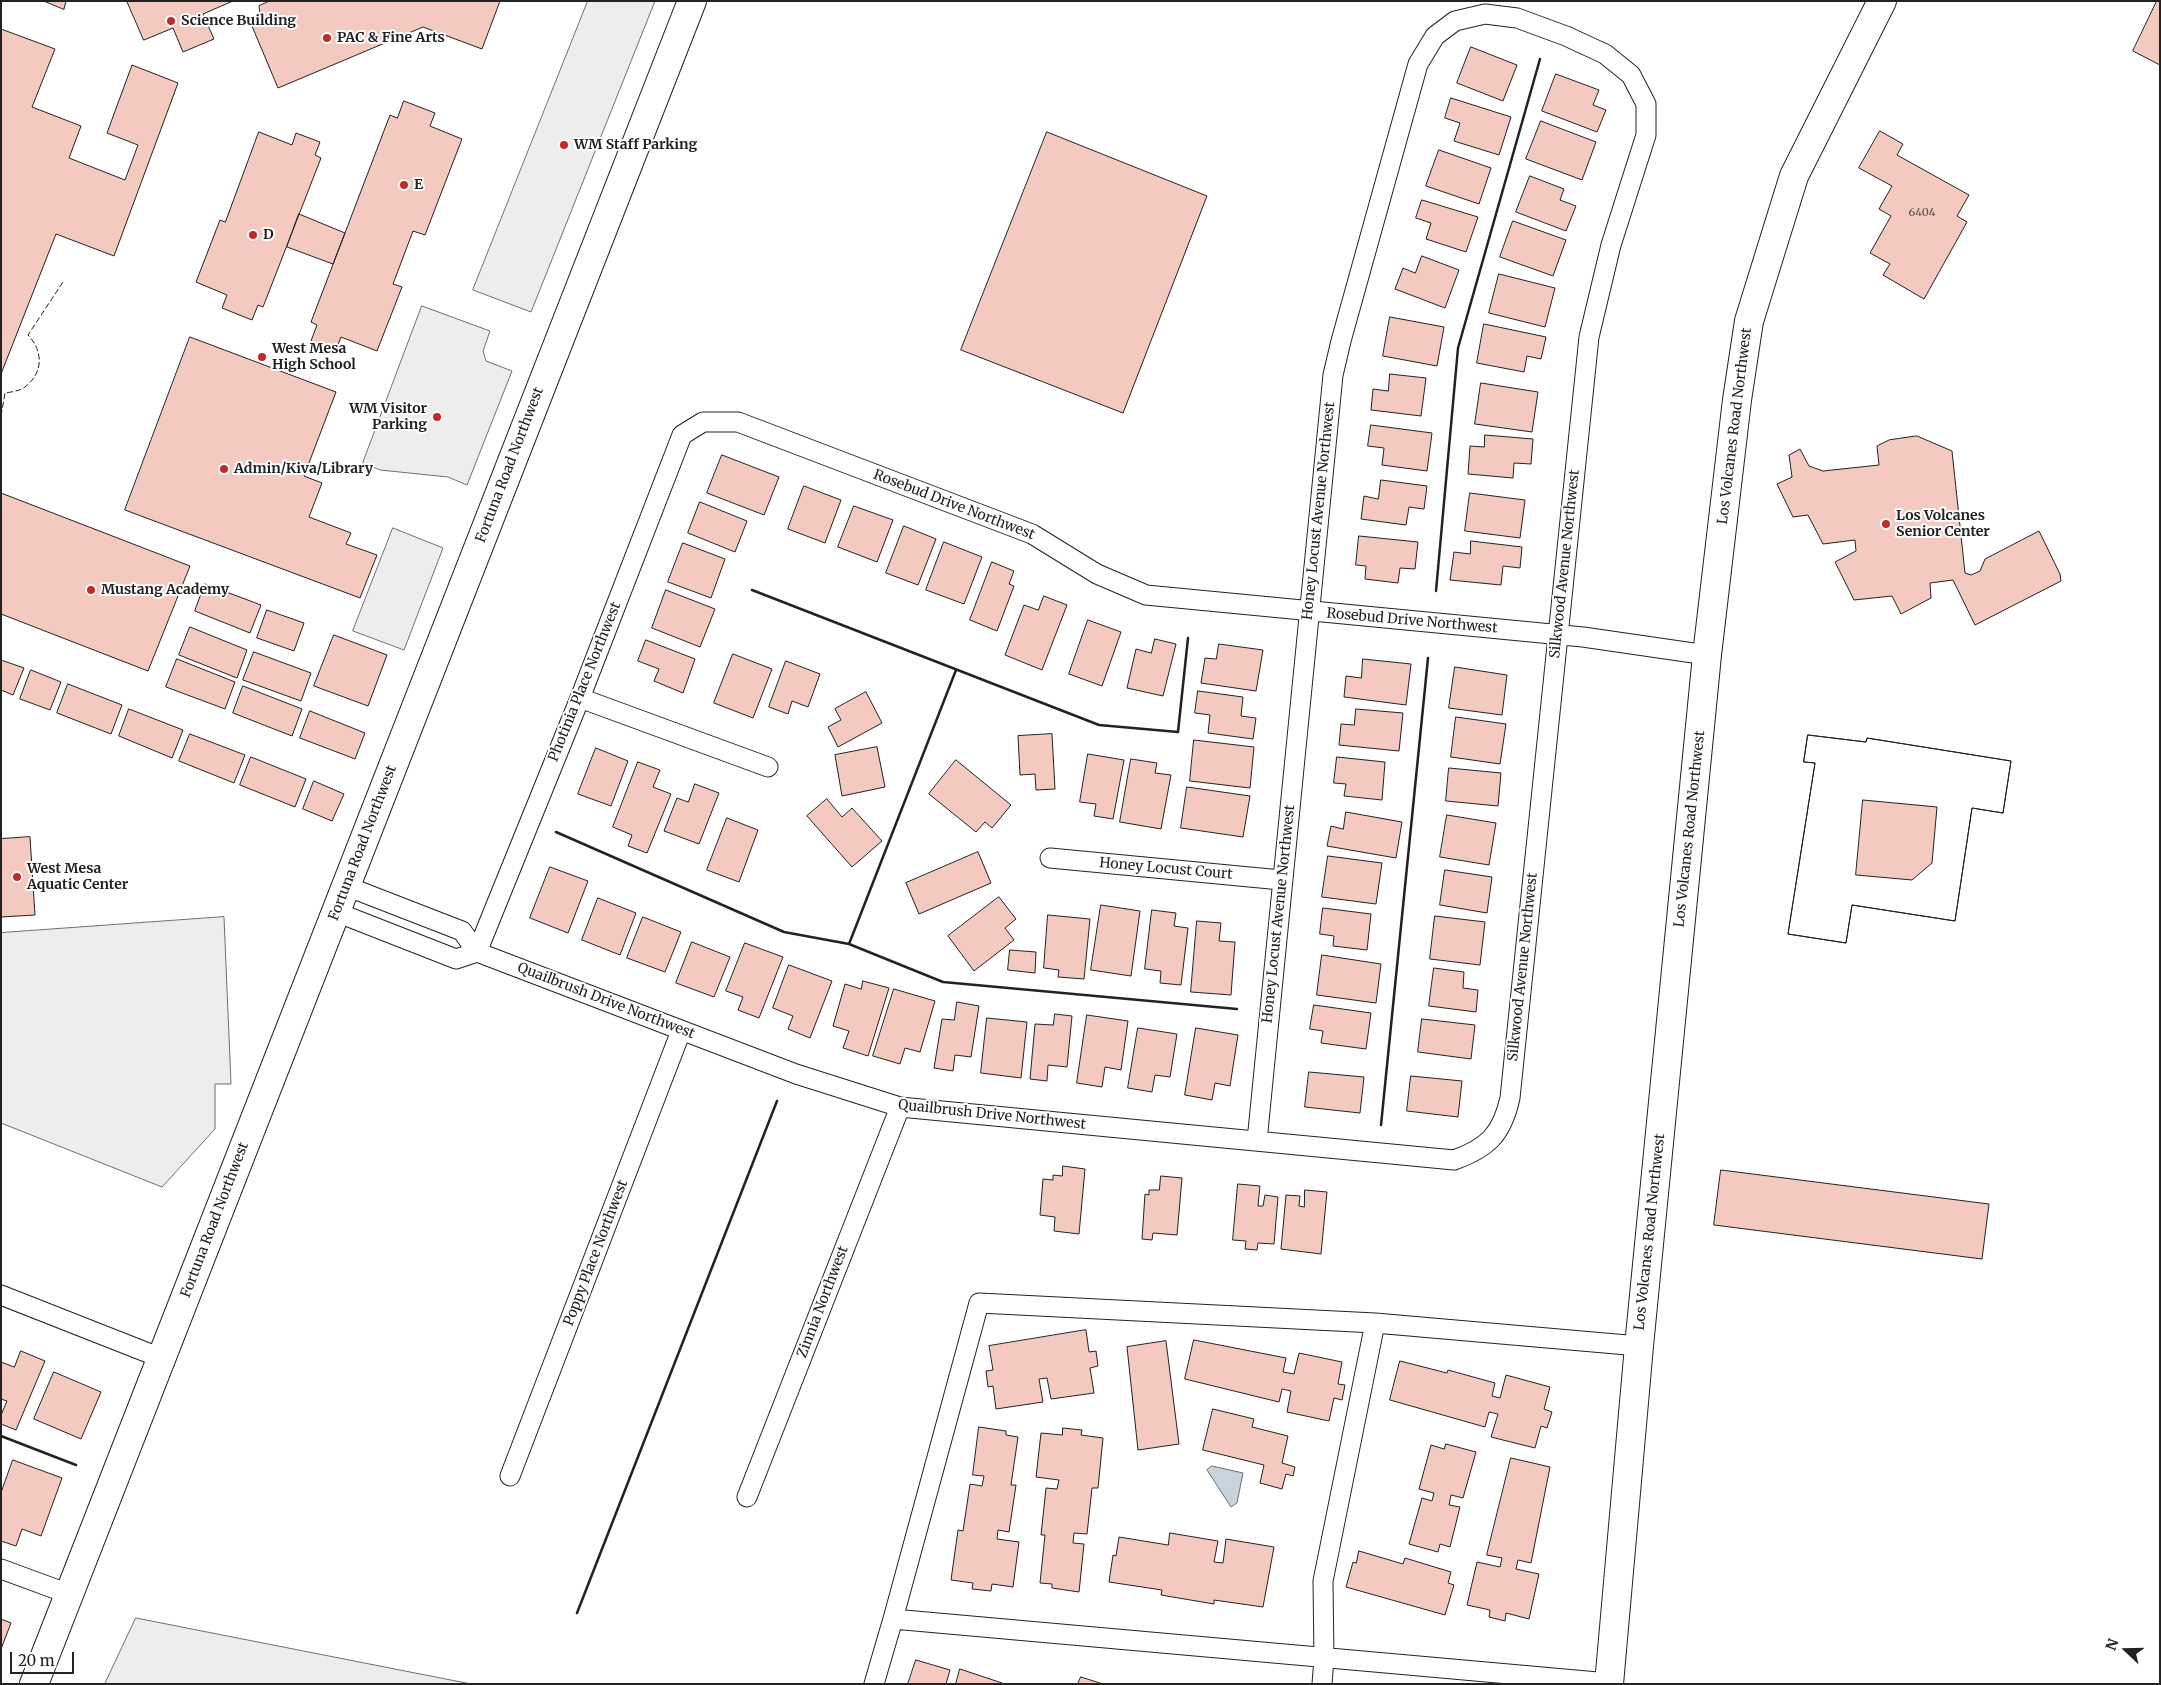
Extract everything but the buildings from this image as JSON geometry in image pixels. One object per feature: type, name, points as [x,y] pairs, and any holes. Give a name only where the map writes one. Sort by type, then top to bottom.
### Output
[{"type":"street","name":"Fortuna Road Northwest","points":[[34,1684],[692,1]]},
{"type":"street","name":"Los Volcanes Road Northwest","points":[[1609,1683],[1639,1346],[1707,655],[1737,400],[1749,321],[1794,176],[1882,1]]},
{"type":"street","name":"Honey Locust Avenue Northwest","points":[[1257,1141],[1281,880],[1333,375],[1418,64],[1435,36],[1455,21],[1485,14],[1517,18],[1566,36]]},
{"type":"street","name":"Silkwood Avenue Northwest","points":[[1495,1135],[1506,1118],[1510,1098],[1589,338],[1611,246],[1646,135],[1646,104],[1631,75],[1604,54],[1566,36]]},
{"type":"street","name":"Rosebud Drive Northwest","points":[[703,422],[738,422],[1032,534],[1096,574],[1146,595],[1557,635],[1707,655]]},
{"type":"street","name":"Photinia Place Northwest","points":[[477,952],[580,698],[682,435],[703,422]]},
{"type":"street","points":[[580,698],[768,767]]},
{"type":"street","name":"Honey Locust Court","points":[[1050,858],[1281,880]]},
{"type":"street","points":[[336,912],[456,959],[477,952],[462,931],[346,886]]},
{"type":"street","name":"Quailbrush Drive Northwest","points":[[477,952],[796,1074],[900,1107],[1454,1160],[1475,1153],[1495,1135]]},
{"type":"street","name":"Poppy Place Northwest","points":[[510,1476],[681,1031]]},
{"type":"street","name":"Zinnia Northwest","points":[[747,1497],[900,1107]]},
{"type":"street","points":[[1,1295],[161,1358]]},
{"type":"street","points":[[874,1684],[979,1303],[1375,1324],[1639,1346]]},
{"type":"street","points":[[1322,1684],[1324,1658],[1323,1581],[1375,1324]]},
{"type":"street","points":[[1,1569],[69,1594]]},
{"type":"street","points":[[892,1619],[1609,1683]]},
{"type":"shaded area","name":"WM Staff Parking","points":[[588,1],[655,1],[531,312],[473,290]]},
{"type":"shaded area","name":"WM Visitor Parking","points":[[422,306],[490,331],[483,351],[486,361],[512,371],[467,485],[448,477],[380,470],[363,463]]},
{"type":"shaded area","points":[[393,528],[443,548],[404,650],[353,631]]},
{"type":"shaded area","points":[[224,917],[231,1084],[215,1084],[215,1129],[162,1187],[1,1123],[1,933]]},
{"type":"shaded area","points":[[1212,1466],[1243,1473],[1237,1503],[1231,1507],[1207,1470]]},
{"type":"shaded area","points":[[136,1618],[471,1684],[105,1684]]},
{"type":"fence","points":[[1,416],[5,393],[23,388],[36,375],[39,355],[37,348],[28,335],[63,282]]},
{"type":"wall","points":[[1436,591],[1458,348],[1540,59]]},
{"type":"wall","points":[[752,590],[1099,725],[1178,732],[1188,638]]},
{"type":"wall","points":[[1381,1125],[1428,658]]},
{"type":"wall","points":[[849,944],[956,670]]},
{"type":"wall","points":[[556,832],[784,932],[849,944],[943,982],[1237,1009]]},
{"type":"wall","points":[[577,1613],[777,1101]]},
{"type":"wall","points":[[1,1436],[76,1465]]},
{"type":"place","name":"Science Building","points":[[171,21]]},
{"type":"place","name":"PAC & Fine Arts","points":[[327,38]]},
{"type":"place","name":"WM Staff Parking","points":[[564,145]]},
{"type":"place","name":"E","points":[[404,185]]},
{"type":"place","name":"D","points":[[253,235]]},
{"type":"place","name":"West Mesa High School","points":[[262,357]]},
{"type":"place","name":"WM Visitor Parking","points":[[437,417]]},
{"type":"place","name":"Admin/Kiva/Library","points":[[224,469]]},
{"type":"place","name":"Los Volcanes Senior Center","points":[[1886,524]]},
{"type":"place","name":"Mustang Academy","points":[[91,590]]},
{"type":"place","name":"West Mesa Aquatic Center","points":[[17,877]]}]
